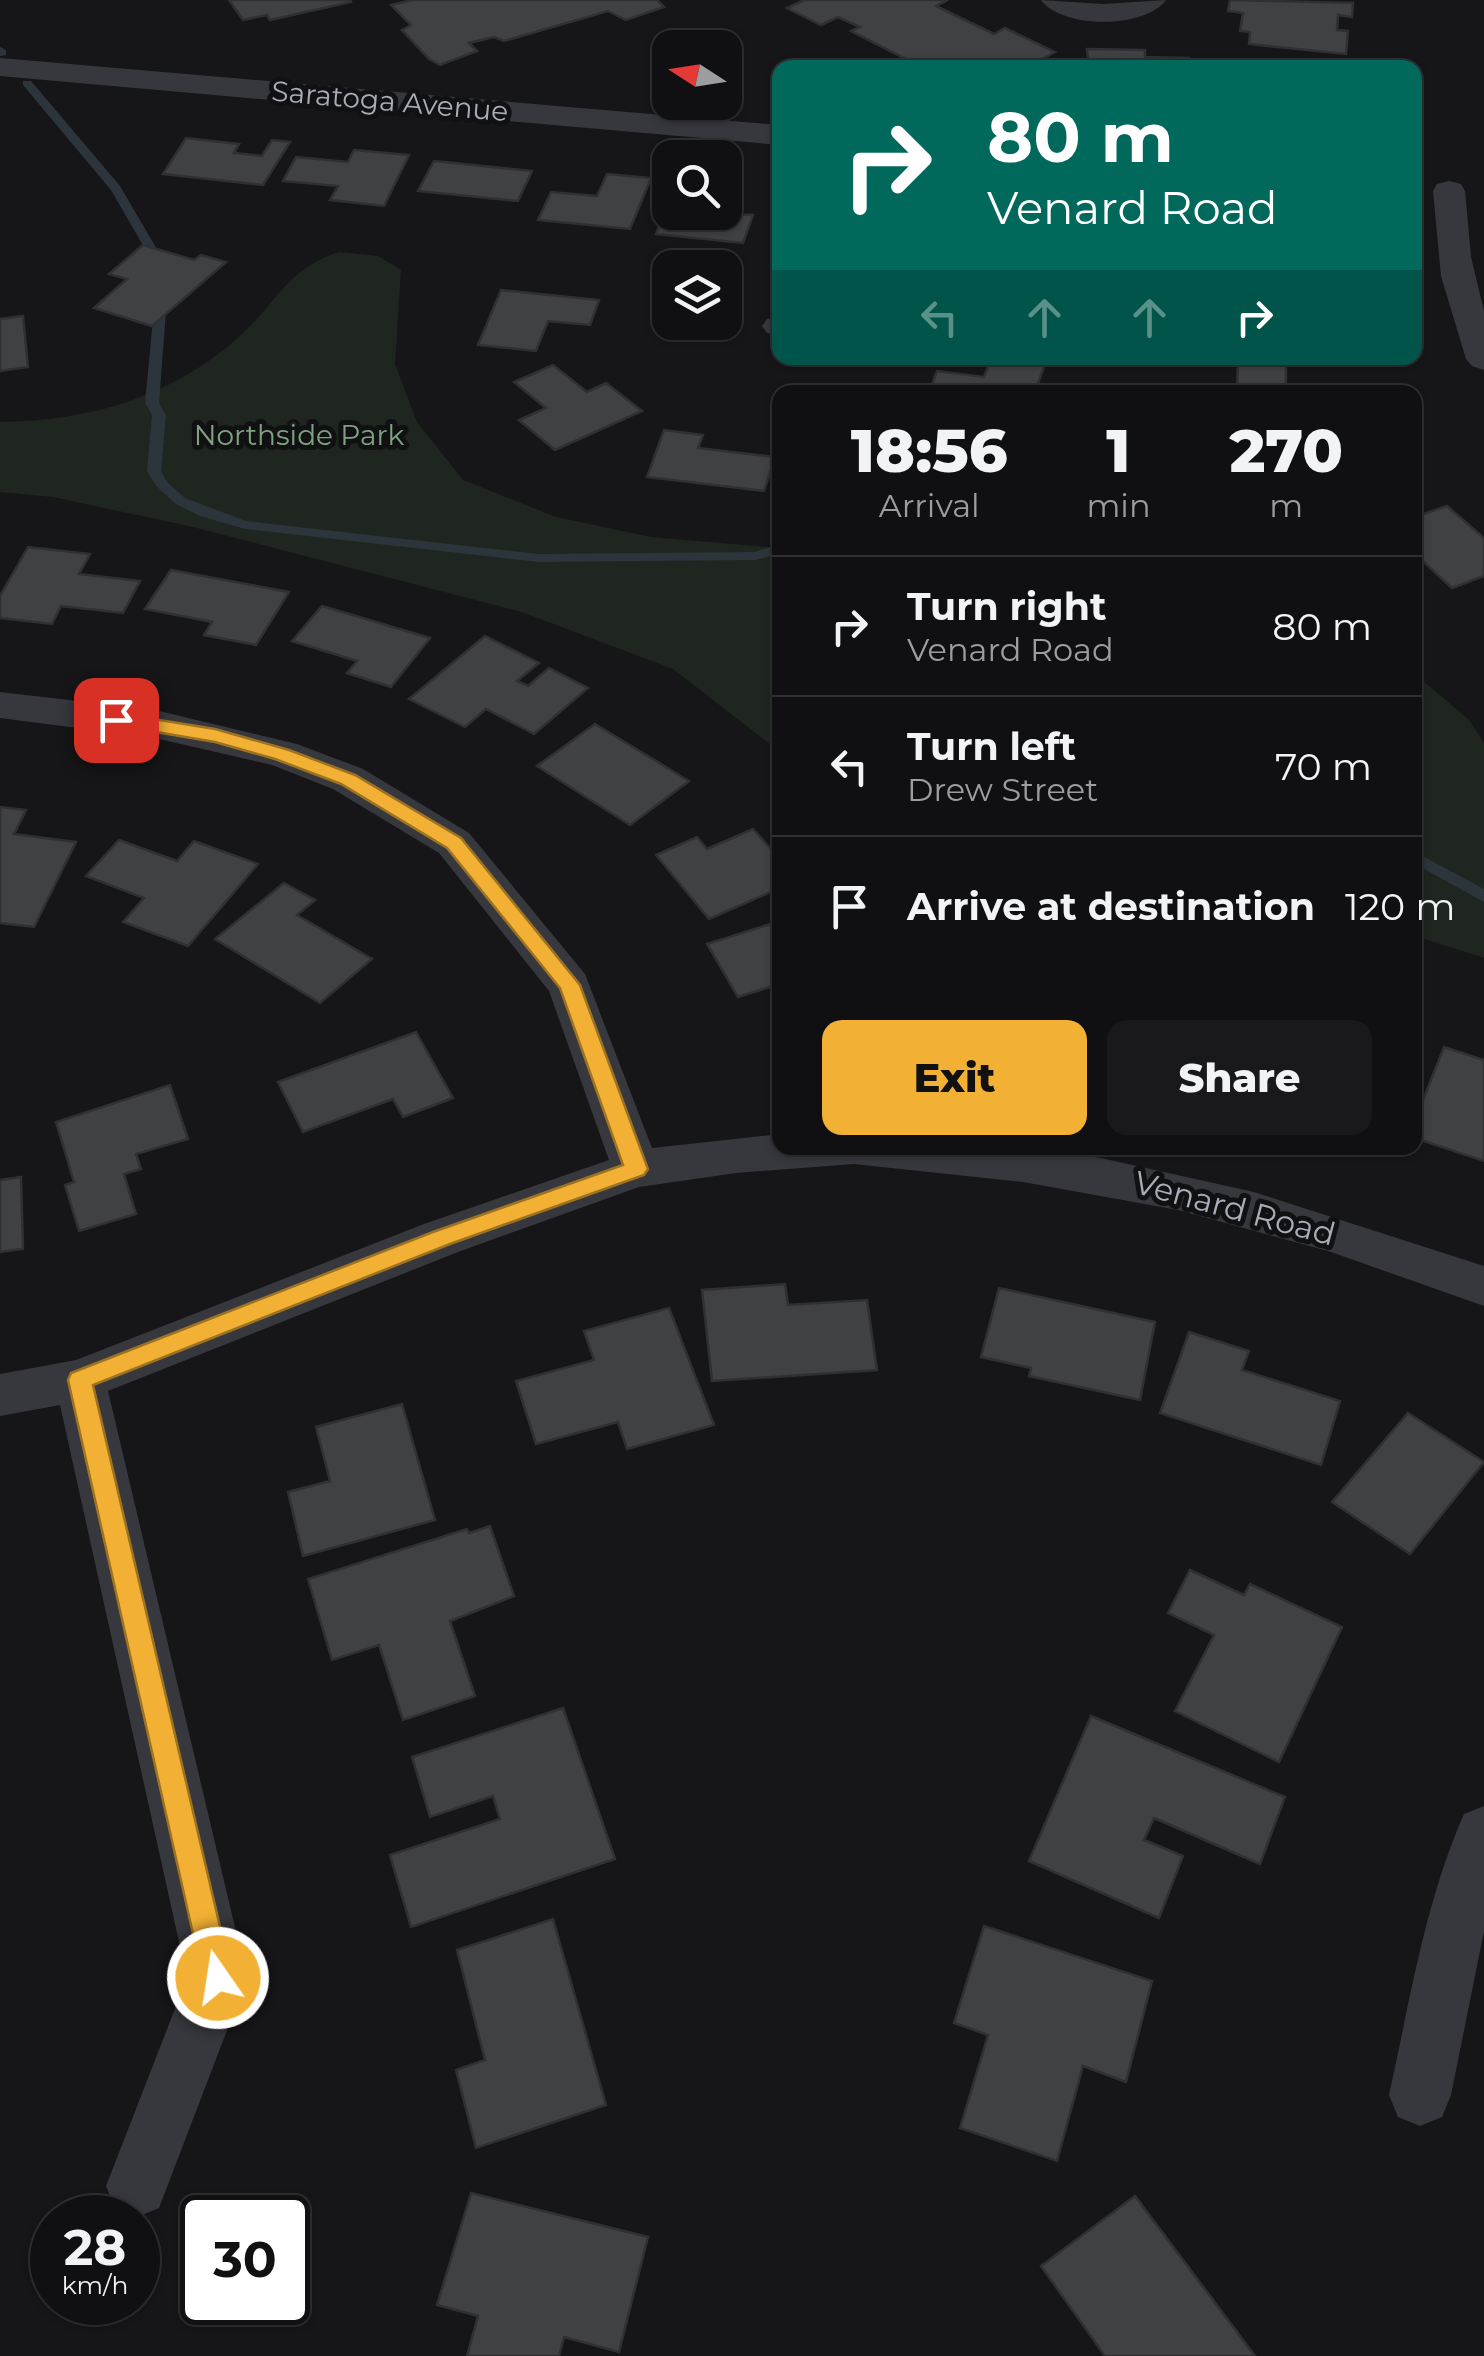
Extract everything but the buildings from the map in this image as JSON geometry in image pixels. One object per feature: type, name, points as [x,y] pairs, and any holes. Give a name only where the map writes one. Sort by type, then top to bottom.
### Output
[{"type":"street","points":[[1056,0],[1075,9],[1110,13],[1151,0]]},
{"type":"street","name":"Saratoga Avenue","points":[[12,77],[772,135]]},
{"type":"street","points":[[1484,194],[1432,189],[1465,313],[1484,360]]},
{"type":"street","points":[[0,705],[155,724],[282,754],[348,780],[454,843],[570,985],[636,1169]]},
{"type":"street","points":[[0,1395],[80,1380],[442,1238],[636,1169],[772,1152]]},
{"type":"street","name":"Venard Road","points":[[979,1155],[1096,1173],[1194,1194],[1293,1220],[1484,1286]]},
{"type":"street","points":[[80,1380],[218,1978],[137,2186]]},
{"type":"street","points":[[1420,2094],[1454,1932],[1484,1833]]},
{"type":"green space","name":"Northside Park","points":[[339,252],[378,256],[401,270],[395,364],[417,422],[463,480],[556,517],[651,537],[772,547],[772,746],[673,669],[522,612],[193,527],[53,497],[0,492],[0,422],[66,417],[159,390],[215,356],[241,335],[295,277]]},
{"type":"green space","points":[[1422,680],[1469,720],[1484,743],[1484,958],[1422,938]]},
{"type":"waterway","points":[[27,83],[116,189],[159,263]]},
{"type":"waterway","points":[[161,298],[152,403],[159,415],[154,471],[170,494],[192,508],[245,525],[539,558],[756,556],[772,551]]},
{"type":"waterway","points":[[1422,861],[1484,896]]},
{"type":"route","points":[[116,720],[215,736],[282,754],[348,780],[408,812],[454,843],[570,985],[636,1169],[442,1238],[80,1380],[218,1978]]}]
